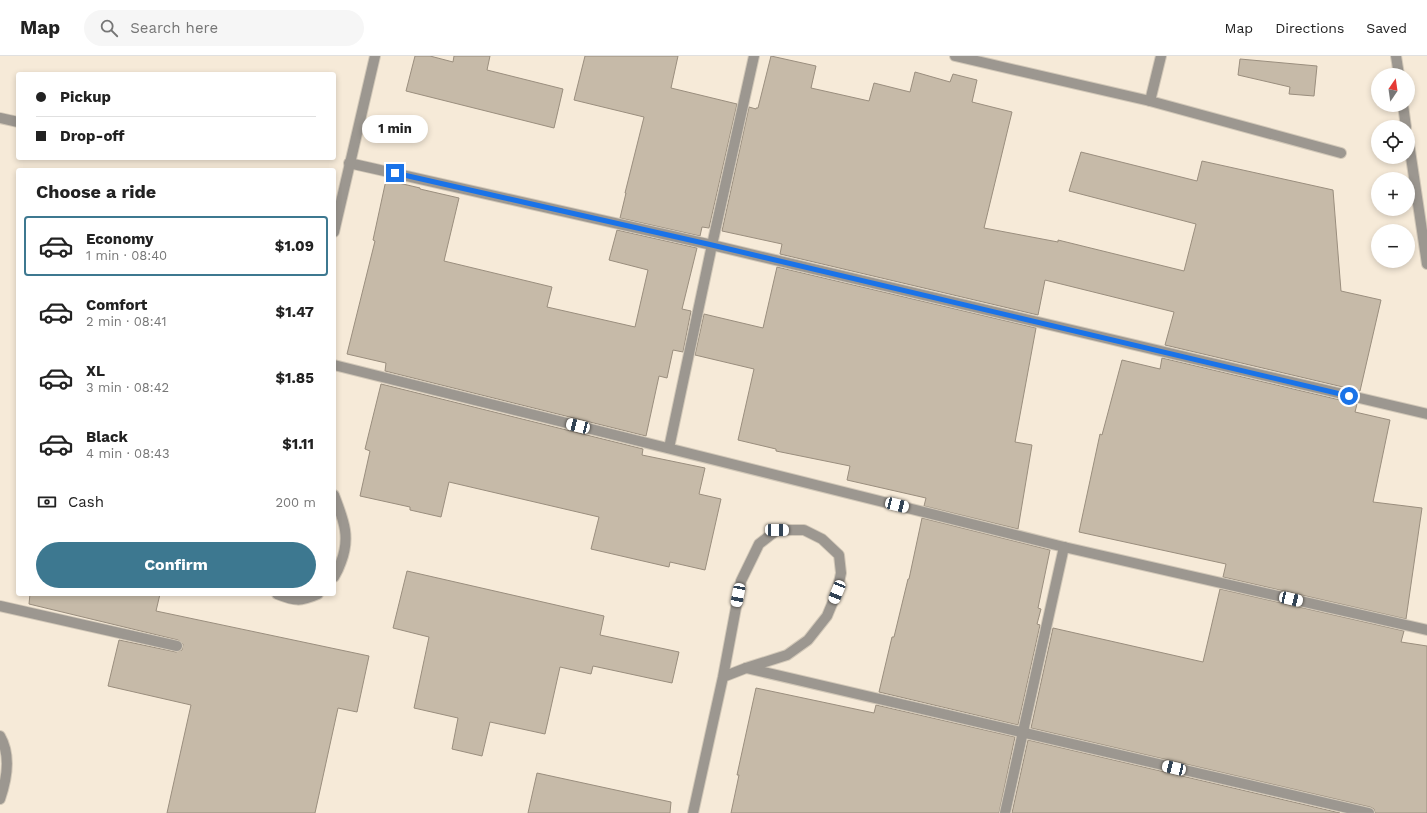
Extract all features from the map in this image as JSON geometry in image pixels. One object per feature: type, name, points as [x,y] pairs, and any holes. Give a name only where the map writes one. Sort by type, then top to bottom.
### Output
[{"type":"street","points":[[336,223],[375,56]]},
{"type":"street","points":[[669,448],[754,56]]},
{"type":"street","points":[[955,56],[1150,101],[1341,153]]},
{"type":"street","points":[[1150,101],[1161,56]]},
{"type":"street","points":[[1396,56],[1398,68]]},
{"type":"street","points":[[0,118],[16,122]]},
{"type":"street","points":[[349,163],[712,245],[1427,414]]},
{"type":"street","points":[[1412,164],[1427,264]]},
{"type":"street","points":[[336,365],[1064,547],[1427,630]]},
{"type":"street","points":[[336,501],[343,520],[346,539],[343,558],[336,574]]},
{"type":"street","points":[[693,813],[723,677],[741,581],[759,544],[777,530],[804,530],[822,539],[838,555],[841,573],[837,592],[827,616],[808,640],[787,654],[723,677]]},
{"type":"street","points":[[1005,813],[1064,547]]},
{"type":"street","points":[[282,596],[292,600],[306,599],[313,596]]},
{"type":"street","points":[[0,606],[177,646]]},
{"type":"street","points":[[746,668],[1369,813]]},
{"type":"street","points":[[0,736],[7,761],[4,787],[0,799]]},
{"type":"building","points":[[415,56],[430,56],[453,62],[454,56],[490,56],[487,70],[563,89],[554,128],[406,91]]},
{"type":"building","points":[[585,56],[678,56],[671,88],[737,104],[709,228],[702,227],[700,236],[620,218],[644,117],[574,100]]},
{"type":"building","points":[[771,56],[816,66],[811,88],[869,101],[874,83],[910,92],[915,72],[950,82],[953,74],[977,80],[972,102],[1012,112],[984,228],[1058,242],[1058,240],[1184,271],[1196,224],[1069,191],[1081,152],[1197,181],[1202,161],[1333,190],[1341,291],[1381,300],[1360,391],[1165,345],[1174,312],[1045,280],[1038,315],[780,254],[782,244],[722,231],[749,107],[756,109],[758,108]]},
{"type":"building","points":[[1240,59],[1317,66],[1314,96],[1289,94],[1290,87],[1238,75]]},
{"type":"building","points":[[386,180],[459,198],[444,261],[552,287],[547,307],[635,327],[648,270],[609,260],[617,230],[697,248],[682,309],[691,311],[683,352],[673,350],[667,378],[659,376],[646,436],[385,371],[386,363],[347,354],[375,241],[373,240]]},
{"type":"building","points":[[777,267],[1036,328],[1015,442],[1032,445],[1018,529],[924,506],[926,498],[847,480],[850,466],[776,451],[776,449],[738,440],[754,369],[695,355],[704,314],[763,328]]},
{"type":"building","points":[[1162,358],[1357,404],[1355,412],[1390,420],[1373,502],[1422,508],[1406,619],[1223,577],[1226,564],[1079,532],[1100,434],[1102,435],[1122,360],[1160,369]]},
{"type":"building","points":[[381,384],[643,449],[642,455],[705,468],[699,494],[721,499],[705,570],[670,562],[669,567],[591,549],[599,517],[449,482],[441,517],[410,510],[410,507],[360,496],[370,451],[365,449]]},
{"type":"building","points":[[922,518],[1050,550],[1038,608],[1041,609],[1037,624],[1040,625],[1018,725],[879,692],[892,637],[894,637],[909,579]]},
{"type":"building","points":[[407,571],[604,616],[600,635],[679,652],[672,683],[593,666],[591,674],[560,667],[545,734],[490,722],[482,756],[452,749],[458,718],[414,708],[429,637],[393,628]]},
{"type":"building","points":[[1220,589],[1404,631],[1401,642],[1427,646],[1427,813],[1375,813],[1374,809],[1370,807],[1031,728],[1053,628],[1203,662]]},
{"type":"building","points":[[30,596],[160,596],[156,611],[369,656],[357,712],[338,708],[315,813],[167,813],[191,705],[108,686],[119,640],[176,652],[182,650],[183,644],[178,640],[29,604]]},
{"type":"building","points":[[756,688],[874,713],[876,705],[1015,737],[999,813],[731,813],[739,775],[737,775]]},
{"type":"building","points":[[1028,740],[1340,813],[1012,813]]},
{"type":"building","points":[[537,773],[671,802],[670,813],[528,813]]},
{"type":"route","points":[[395,173],[712,245],[1349,396]]}]
